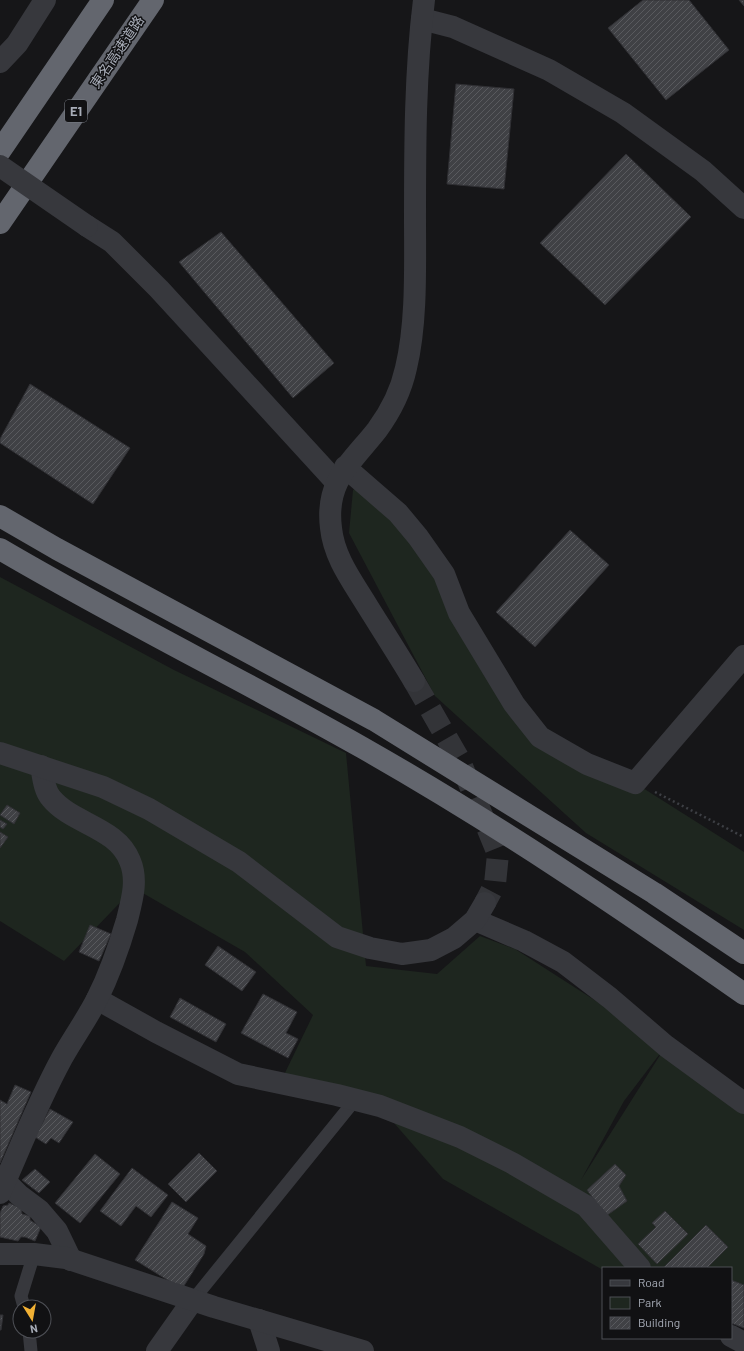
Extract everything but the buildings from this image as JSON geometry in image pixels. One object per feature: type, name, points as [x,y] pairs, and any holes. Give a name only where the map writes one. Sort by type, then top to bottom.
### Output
[{"type":"highway","points":[[0,151],[103,0]]},
{"type":"highway","name":"東名高速道路","points":[[0,223],[153,0]]},
{"type":"highway","points":[[0,516],[57,549],[374,720],[654,893],[744,953]]},
{"type":"highway","points":[[0,549],[364,748],[492,825],[635,918],[744,994]]},
{"type":"street","points":[[0,62],[17,44],[45,0]]},
{"type":"street","points":[[414,681],[337,556],[331,521],[331,506],[341,474],[378,429],[397,398],[406,368],[410,342],[415,273],[415,124],[423,10],[454,27],[549,70],[624,113],[703,171],[744,208]]},
{"type":"street","points":[[0,166],[112,242],[341,474],[398,513],[444,574],[459,612],[514,704],[540,737],[587,764],[635,783],[744,656]]},
{"type":"street","points":[[0,753],[103,787],[192,833],[239,862],[337,937],[357,944],[402,954],[431,950],[454,938],[480,912],[524,941],[563,962],[610,998],[666,1046],[744,1103]]},
{"type":"street","points":[[41,766],[50,797],[61,807],[108,835],[123,847],[130,861],[134,877],[134,894],[117,954],[97,999],[62,1058],[27,1129],[2,1185],[19,1195],[39,1210],[57,1231],[71,1260]]},
{"type":"street","points":[[97,999],[169,1039],[238,1074],[380,1106],[460,1137],[554,1187],[586,1206],[639,1267]]},
{"type":"street","points":[[0,1254],[34,1254],[71,1260],[194,1300],[363,1351]]},
{"type":"street","points":[[157,1351],[194,1300]]},
{"type":"street","points":[[259,1320],[269,1351]]},
{"type":"street","points":[[732,1337],[744,1343]]},
{"type":"lane","points":[[194,1300],[355,1100]]},
{"type":"lane","points":[[22,1299],[21,1296],[34,1254]]},
{"type":"lane","points":[[30,1339],[31,1351]]},
{"type":"path","points":[[635,783],[744,837]]},
{"type":"green space","points":[[359,485],[418,537],[514,704],[559,749],[635,783],[744,852],[744,930],[586,833],[435,696],[349,533],[353,490]]},
{"type":"green space","points":[[0,577],[174,670],[346,753],[366,966],[437,974],[480,936],[515,949],[666,1046],[744,1109],[744,1326],[732,1322],[732,1267],[602,1267],[602,1269],[443,1179],[394,1123],[283,1077],[313,1015],[245,952],[134,888],[64,961],[0,921]],"holes":[[[662,1051],[662,1052],[581,1180],[624,1101]]]},
{"type":"tunnel","points":[[414,681],[459,759],[498,854],[495,884],[485,903]]}]
